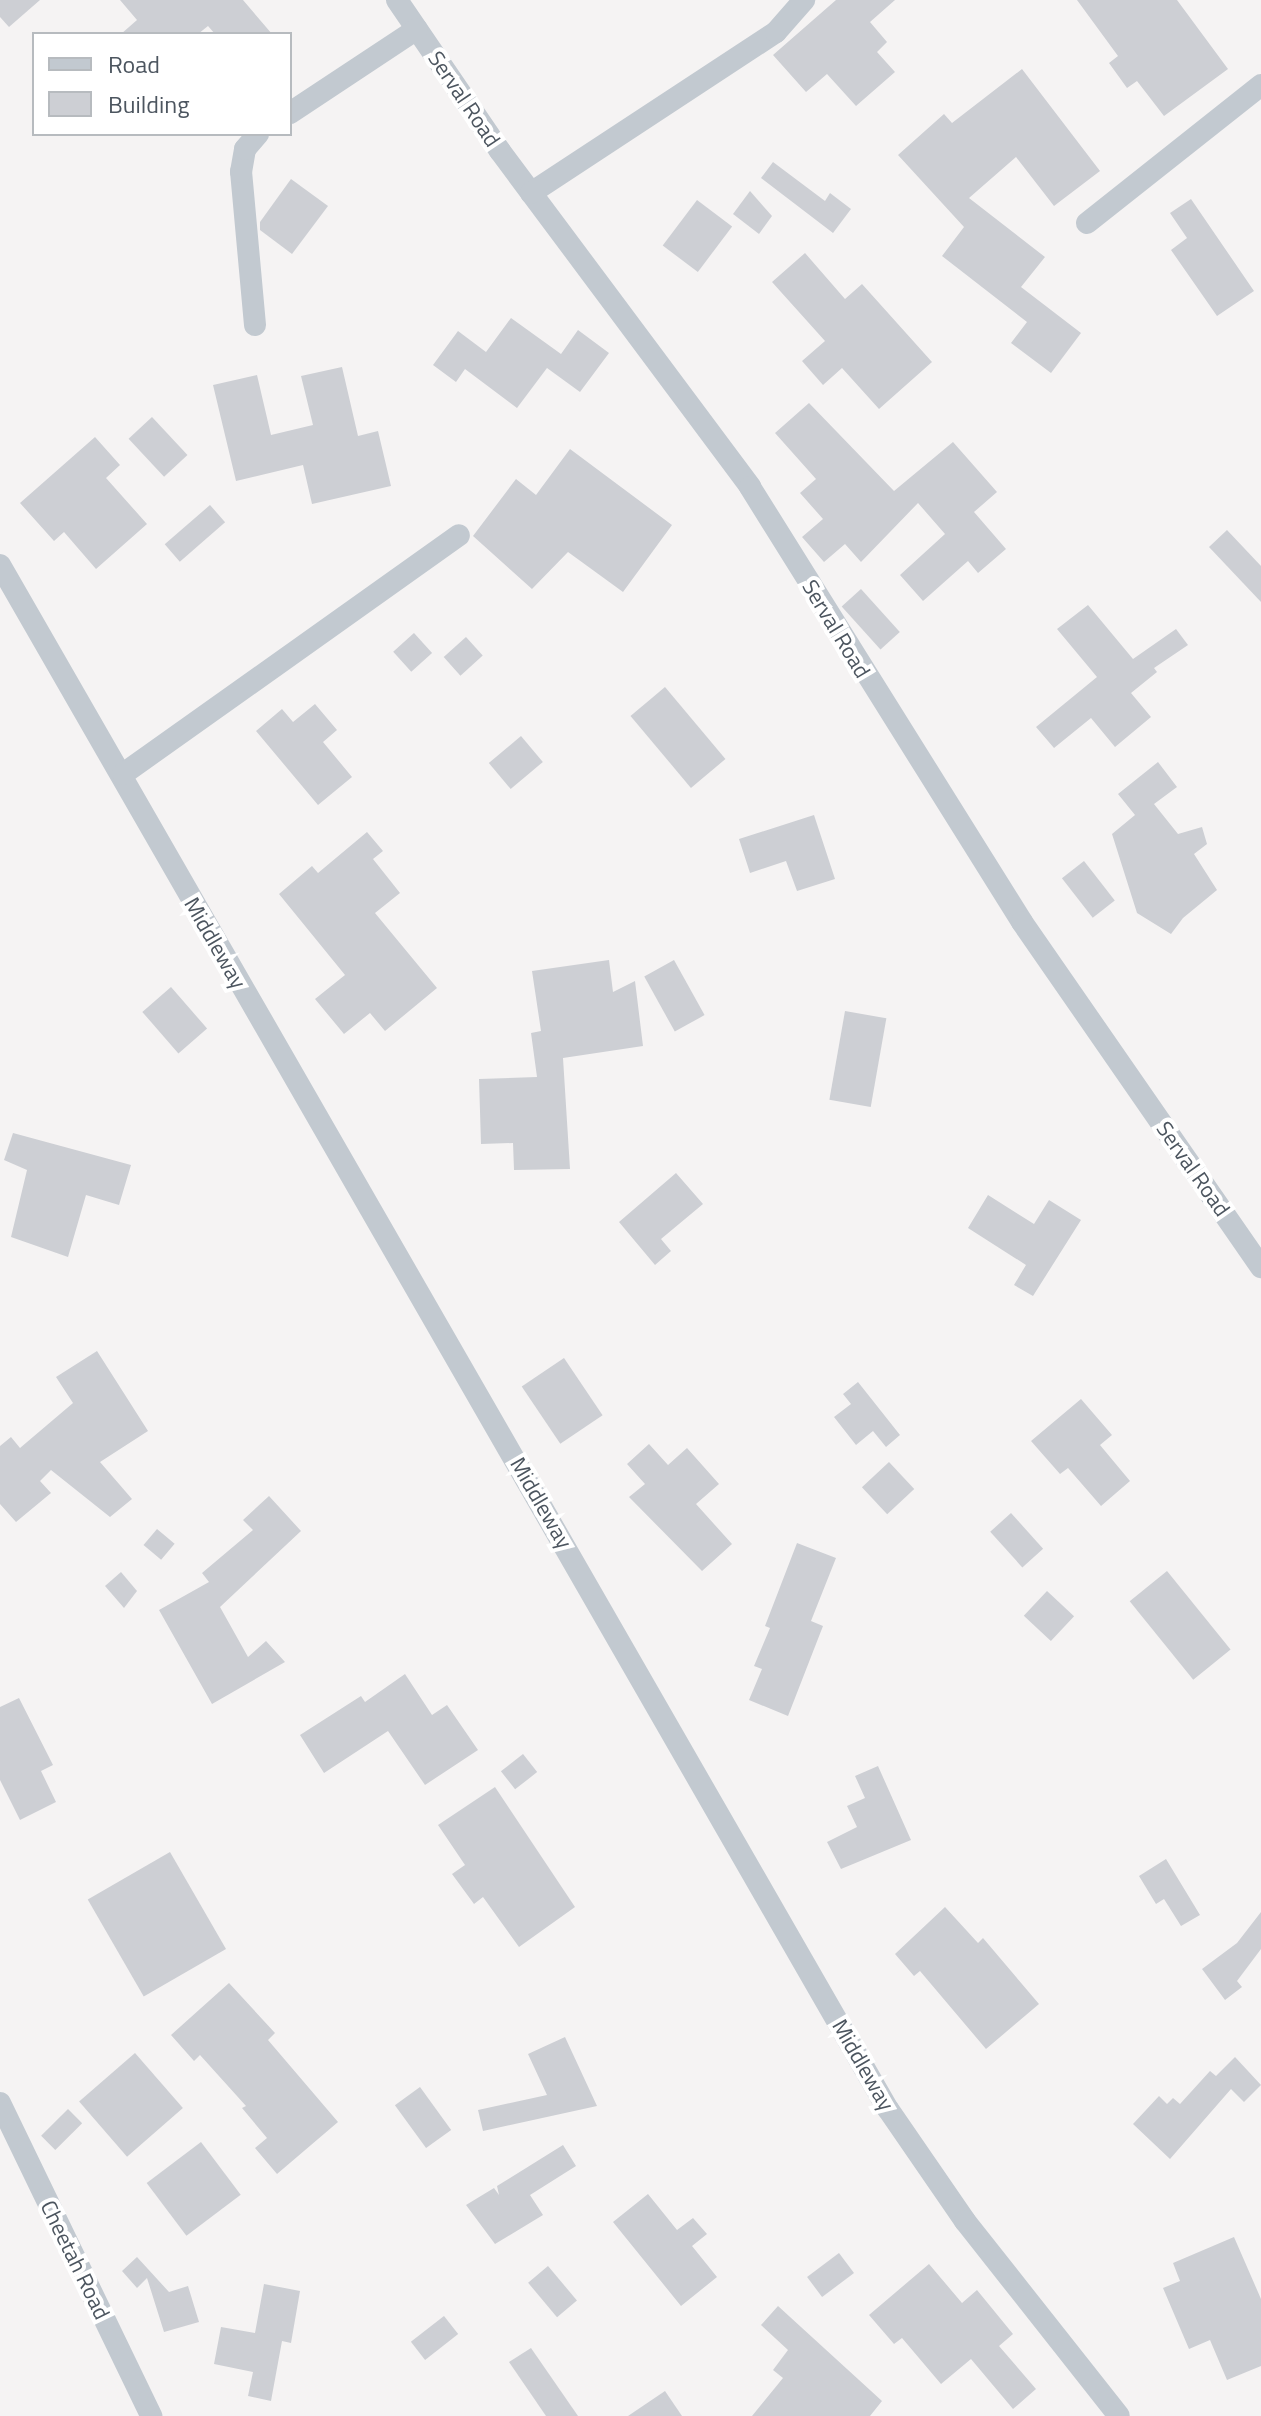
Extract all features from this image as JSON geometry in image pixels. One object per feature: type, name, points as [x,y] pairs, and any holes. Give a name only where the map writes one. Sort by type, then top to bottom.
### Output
[{"type":"street","name":"Serval Road","points":[[397,0],[531,193],[750,487],[1022,922],[1261,1267]]},
{"type":"street","points":[[531,193],[776,32],[804,0]]},
{"type":"street","points":[[292,112],[417,29]]},
{"type":"street","points":[[1087,223],[1261,85]]},
{"type":"street","points":[[255,325],[241,172],[245,149],[256,136]]},
{"type":"street","points":[[123,774],[459,535]]},
{"type":"street","name":"Middleway","points":[[0,565],[123,774],[210,935],[888,2109],[965,2221],[1119,2416]]},
{"type":"street","name":"Cheetah Road","points":[[0,2103],[151,2416]]},
{"type":"building","points":[[0,0],[40,0],[9,27],[0,17]]},
{"type":"building","points":[[120,0],[243,0],[270,32],[213,32],[208,26],[200,32],[123,32],[137,20]]},
{"type":"building","points":[[836,0],[895,0],[870,22],[887,42],[877,52],[895,72],[856,106],[827,74],[806,92],[773,55]]},
{"type":"building","points":[[1077,0],[1177,0],[1228,69],[1164,116],[1137,81],[1127,88],[1109,63],[1118,56]]},
{"type":"building","points":[[1022,69],[1100,171],[1054,206],[1016,157],[969,198],[1045,257],[1021,287],[1081,333],[1051,373],[1011,343],[1027,322],[942,256],[964,227],[898,155],[944,114],[952,123]]},
{"type":"building","points":[[773,162],[825,201],[830,193],[851,209],[833,233],[761,178]]},
{"type":"building","points":[[291,179],[328,206],[292,254],[260,230],[260,222]]},
{"type":"building","points":[[750,191],[772,216],[759,234],[733,214]]},
{"type":"building","points":[[1191,199],[1254,291],[1217,316],[1171,250],[1187,238],[1170,213]]},
{"type":"building","points":[[697,200],[732,226],[698,272],[663,246]]},
{"type":"building","points":[[805,253],[845,299],[862,284],[932,362],[879,409],[842,368],[823,385],[802,361],[825,341],[772,282]]},
{"type":"building","points":[[511,318],[561,354],[578,330],[609,353],[580,392],[547,368],[517,408],[465,369],[456,382],[433,365],[458,331],[486,352]]},
{"type":"building","points":[[342,367],[358,436],[378,431],[391,486],[312,504],[303,465],[236,481],[213,385],[257,375],[271,435],[313,425],[301,376]]},
{"type":"building","points":[[809,403],[894,491],[953,442],[997,492],[974,512],[1006,549],[978,573],[968,561],[923,601],[900,575],[945,534],[918,503],[861,562],[845,544],[824,562],[802,537],[823,519],[800,493],[816,479],[775,433]]},
{"type":"building","points":[[152,417],[187,455],[164,477],[129,439]]},
{"type":"building","points":[[95,437],[120,465],[106,478],[147,524],[96,569],[64,532],[54,541],[20,503]]},
{"type":"building","points":[[570,449],[672,525],[623,592],[568,552],[532,589],[473,536],[516,479],[536,495]]},
{"type":"building","points":[[210,505],[225,522],[180,562],[165,544]]},
{"type":"building","points":[[1227,530],[1261,566],[1261,602],[1209,547]]},
{"type":"building","points":[[861,589],[900,632],[880,649],[842,606]]},
{"type":"building","points":[[1088,605],[1133,659],[1176,629],[1188,645],[1154,668],[1157,672],[1131,693],[1151,717],[1115,747],[1091,718],[1054,748],[1036,727],[1097,677],[1057,629]]},
{"type":"building","points":[[414,633],[432,653],[411,672],[393,652]]},
{"type":"building","points":[[466,637],[483,656],[460,676],[444,657]]},
{"type":"building","points":[[665,687],[725,759],[691,788],[631,716]]},
{"type":"building","points":[[315,704],[337,730],[323,742],[352,777],[318,805],[256,731],[282,709],[293,722]]},
{"type":"building","points":[[521,736],[543,762],[511,789],[489,763]]},
{"type":"building","points":[[1158,762],[1177,787],[1154,804],[1178,834],[1202,827],[1207,844],[1194,854],[1217,890],[1183,918],[1171,934],[1137,913],[1112,834],[1135,815],[1118,794]]},
{"type":"building","points":[[814,815],[835,879],[797,891],[786,861],[750,873],[739,839]]},
{"type":"building","points":[[367,832],[383,851],[373,859],[400,893],[375,913],[437,988],[385,1031],[370,1013],[344,1034],[315,999],[345,975],[279,894],[312,866],[318,873]]},
{"type":"building","points":[[1084,861],[1115,900],[1093,918],[1062,878]]},
{"type":"building","points":[[609,960],[613,992],[635,981],[643,1046],[563,1058],[570,1169],[514,1170],[513,1143],[481,1144],[479,1079],[537,1077],[531,1033],[541,1031],[532,971]]},
{"type":"building","points":[[674,960],[705,1015],[675,1032],[644,976]]},
{"type":"building","points":[[171,987],[207,1029],[178,1053],[142,1012]]},
{"type":"building","points":[[845,1011],[886,1018],[871,1107],[829,1100]]},
{"type":"building","points":[[13,1133],[131,1165],[119,1205],[86,1195],[68,1257],[11,1237],[27,1170],[4,1160]]},
{"type":"building","points":[[676,1173],[703,1204],[661,1239],[671,1251],[655,1265],[619,1222]]},
{"type":"building","points":[[988,1195],[1034,1224],[1049,1200],[1081,1220],[1033,1296],[1014,1285],[1026,1265],[968,1228]]},
{"type":"building","points":[[97,1351],[148,1431],[100,1462],[132,1499],[110,1517],[51,1470],[40,1481],[51,1493],[16,1522],[0,1504],[0,1446],[11,1437],[20,1448],[73,1403],[56,1377]]},
{"type":"building","points":[[564,1358],[603,1415],[560,1444],[522,1387]]},
{"type":"building","points":[[858,1382],[900,1435],[886,1447],[873,1431],[856,1445],[834,1417],[851,1404],[843,1394]]},
{"type":"building","points":[[1081,1399],[1112,1435],[1100,1445],[1130,1481],[1101,1506],[1068,1468],[1060,1474],[1031,1441]]},
{"type":"building","points":[[649,1444],[668,1465],[687,1448],[719,1484],[696,1504],[732,1544],[702,1571],[629,1497],[645,1484],[627,1464]]},
{"type":"building","points":[[889,1462],[914,1489],[887,1514],[862,1487]]},
{"type":"building","points":[[269,1496],[301,1531],[220,1607],[248,1657],[266,1641],[285,1662],[212,1704],[159,1610],[209,1582],[202,1573],[253,1530],[243,1520]]},
{"type":"building","points":[[1011,1513],[1043,1549],[1022,1567],[990,1532]]},
{"type":"building","points":[[157,1529],[175,1544],[161,1560],[144,1545]]},
{"type":"building","points":[[797,1543],[836,1558],[811,1621],[823,1626],[788,1716],[749,1700],[762,1669],[754,1666],[770,1628],[765,1626]]},
{"type":"building","points":[[1167,1571],[1231,1649],[1193,1680],[1130,1601]]},
{"type":"building","points":[[121,1572],[137,1591],[124,1608],[105,1586]]},
{"type":"building","points":[[1047,1591],[1074,1616],[1051,1641],[1024,1616]]},
{"type":"building","points":[[405,1674],[432,1715],[447,1705],[478,1750],[425,1785],[388,1731],[324,1773],[300,1735],[361,1696],[365,1702]]},
{"type":"building","points":[[19,1698],[53,1765],[41,1771],[56,1802],[20,1820],[0,1780],[0,1707]]},
{"type":"building","points":[[523,1754],[537,1772],[515,1789],[501,1771]]},
{"type":"building","points":[[878,1766],[911,1840],[841,1869],[827,1842],[857,1827],[847,1806],[865,1798],[855,1776]]},
{"type":"building","points":[[495,1787],[575,1907],[519,1947],[483,1897],[474,1904],[452,1874],[465,1865],[438,1825]]},
{"type":"building","points":[[170,1852],[226,1949],[144,1996],[88,1900]]},
{"type":"building","points":[[1166,1859],[1200,1915],[1181,1926],[1164,1899],[1156,1904],[1139,1876]]},
{"type":"building","points":[[945,1907],[978,1943],[983,1938],[1039,2004],[986,2049],[920,1971],[914,1976],[895,1954]]},
{"type":"building","points":[[1261,1912],[1261,1949],[1237,1981],[1242,1987],[1225,2000],[1202,1969],[1237,1943]]},
{"type":"building","points":[[229,1983],[275,2033],[268,2040],[338,2122],[277,2174],[255,2148],[267,2138],[242,2108],[246,2106],[200,2055],[194,2061],[171,2035]]},
{"type":"building","points":[[565,2037],[597,2106],[483,2131],[478,2110],[547,2095],[528,2054]]},
{"type":"building","points":[[135,2053],[183,2108],[127,2157],[79,2102]]},
{"type":"building","points":[[1235,2057],[1261,2085],[1244,2102],[1231,2089],[1170,2159],[1133,2124],[1159,2096],[1167,2104],[1173,2098],[1180,2104],[1210,2071],[1216,2076]]},
{"type":"building","points":[[420,2087],[451,2130],[426,2148],[395,2105]]},
{"type":"building","points":[[68,2109],[82,2123],[55,2150],[41,2136]]},
{"type":"building","points":[[201,2142],[241,2195],[186,2236],[147,2183]]},
{"type":"building","points":[[563,2145],[576,2166],[530,2195],[543,2215],[495,2244],[466,2205],[494,2188],[499,2195],[497,2186]]},
{"type":"building","points":[[648,2194],[677,2230],[693,2218],[707,2234],[692,2246],[717,2277],[681,2306],[613,2222]]},
{"type":"building","points":[[1234,2237],[1261,2299],[1261,2366],[1227,2380],[1210,2340],[1189,2349],[1163,2288],[1180,2281],[1173,2263]]},
{"type":"building","points":[[839,2253],[854,2273],[822,2297],[807,2277]]},
{"type":"building","points":[[137,2257],[169,2292],[188,2286],[199,2322],[164,2332],[147,2278],[137,2288],[122,2271]]},
{"type":"building","points":[[929,2264],[962,2303],[977,2290],[1013,2334],[999,2346],[1036,2389],[1013,2409],[971,2359],[941,2384],[902,2338],[894,2344],[869,2315]]},
{"type":"building","points":[[548,2266],[577,2300],[557,2317],[528,2283]]},
{"type":"building","points":[[264,2284],[300,2291],[291,2343],[282,2341],[271,2401],[248,2396],[253,2372],[214,2364],[221,2327],[255,2333]]},
{"type":"building","points":[[778,2306],[882,2401],[870,2416],[752,2416],[783,2378],[773,2370],[788,2350],[761,2325]]},
{"type":"building","points":[[444,2316],[458,2334],[425,2360],[411,2342]]},
{"type":"building","points":[[531,2348],[578,2416],[546,2416],[509,2362]]},
{"type":"building","points":[[665,2391],[682,2416],[628,2416]]}]
